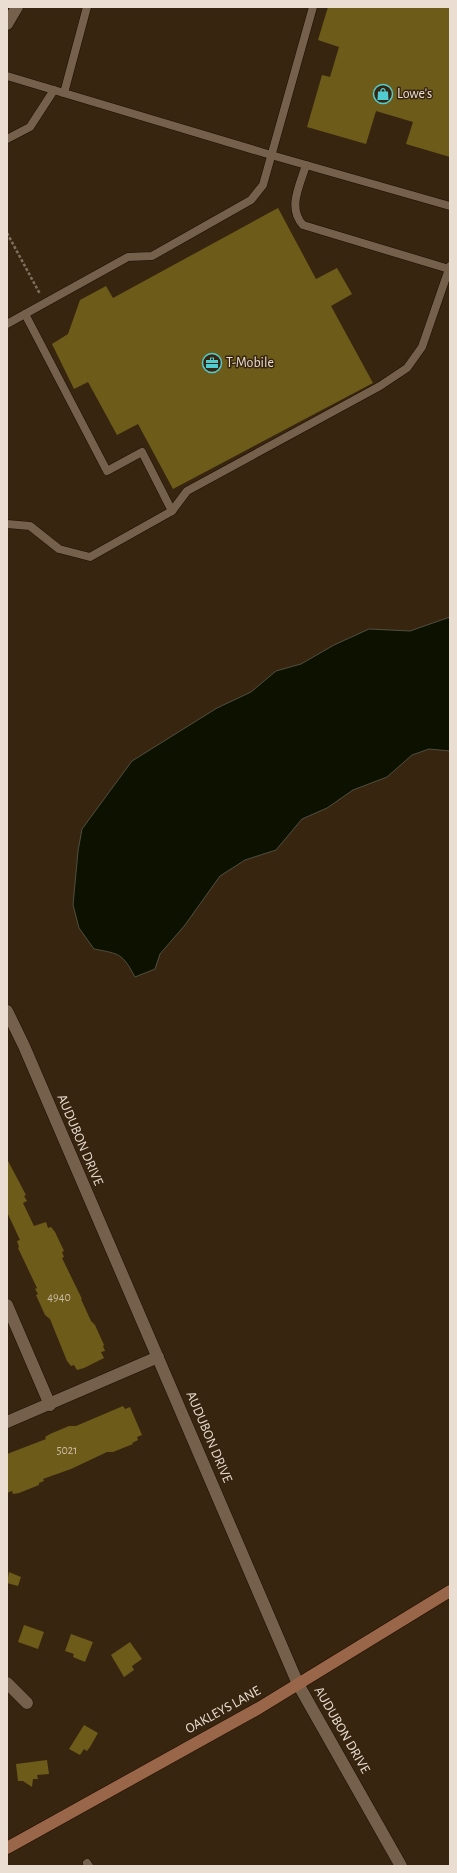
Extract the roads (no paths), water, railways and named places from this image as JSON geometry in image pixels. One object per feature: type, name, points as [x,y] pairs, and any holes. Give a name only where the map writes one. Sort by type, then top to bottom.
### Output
[{"type":"main road","name":"OAKLEYS LANE","points":[[7,1848],[298,1684],[450,1590]]},
{"type":"street","points":[[7,24],[17,7]]},
{"type":"street","name":"AUDUBON DRIVE","points":[[7,1011],[24,1046],[298,1684],[401,1866]]},
{"type":"street","points":[[7,1305],[50,1405]]},
{"type":"street","points":[[7,1422],[50,1405],[158,1357]]},
{"type":"street","points":[[7,1683],[27,1703]]},
{"type":"lane","points":[[64,93],[87,7]]},
{"type":"lane","points":[[7,324],[128,256],[152,256],[251,200],[264,186],[271,155],[313,7]]},
{"type":"lane","points":[[7,76],[271,155],[450,206]]},
{"type":"lane","points":[[7,139],[30,126],[54,90]]},
{"type":"lane","points":[[7,524],[30,526],[59,549],[90,558],[172,511],[187,491],[380,386],[407,368],[422,346],[449,267],[303,225],[298,219],[294,204],[306,165]]},
{"type":"lane","points":[[25,314],[107,471],[142,452],[172,511]]},
{"type":"place","name":"Lowe's","points":[[383,94]]},
{"type":"place","name":"T-Mobile","points":[[212,363]]}]
